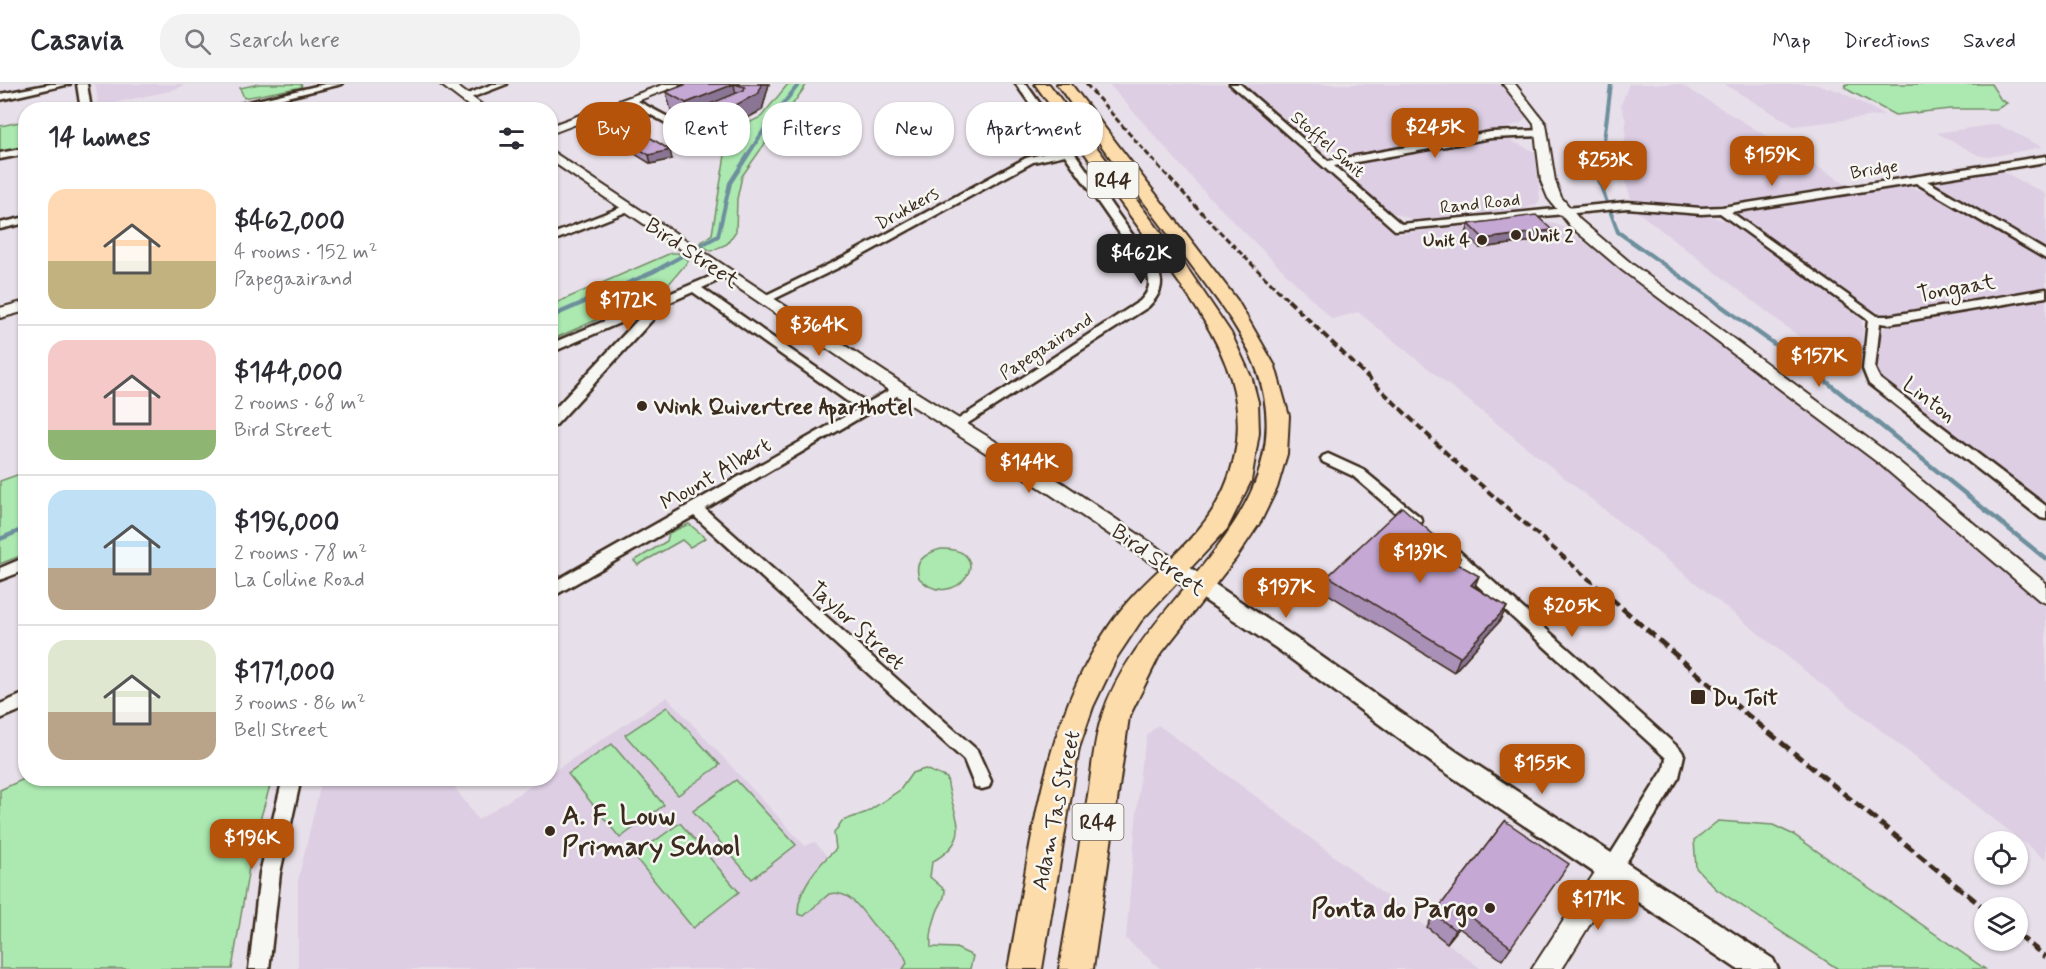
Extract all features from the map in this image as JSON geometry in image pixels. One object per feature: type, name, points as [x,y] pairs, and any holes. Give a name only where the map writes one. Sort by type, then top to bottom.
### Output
[{"type":"main road","name":"Adam Tas Street","points":[[1025,969],[1065,748],[1076,714],[1108,649],[1144,600],[1218,524],[1240,477],[1248,436],[1247,401],[1239,371],[1212,320],[1183,276],[1042,84]]},
{"type":"main road","name":"Adam Tas Street","points":[[1064,84],[1206,272],[1250,336],[1269,376],[1278,411],[1276,443],[1270,474],[1254,517],[1156,640],[1130,679],[1115,717],[1076,969]]},
{"type":"main road","points":[[1183,276],[1206,272]]},
{"type":"main road","name":"Bird Street","points":[[1175,569],[1287,644],[1448,760],[1764,969]]},
{"type":"street","points":[[0,97],[65,84]]},
{"type":"street","points":[[82,84],[85,102]]},
{"type":"street","points":[[255,102],[337,84]]},
{"type":"street","points":[[446,84],[472,102]]},
{"type":"street","points":[[465,97],[502,84]]},
{"type":"street","points":[[558,127],[676,84]]},
{"type":"street","name":"Papegaairand","points":[[1021,84],[1034,102]]},
{"type":"street","name":"Stoffel Smit","points":[[1235,84],[1399,228]]},
{"type":"street","points":[[1509,84],[1531,108],[1540,124],[1548,181],[1555,198],[1575,223],[1627,267],[1887,461],[2046,595]]},
{"type":"street","points":[[632,100],[663,118]]},
{"type":"street","points":[[652,112],[663,108]]},
{"type":"street","points":[[1326,164],[1491,135],[1542,133]]},
{"type":"street","points":[[0,156],[18,153]]},
{"type":"street","name":"Drukkers","points":[[764,299],[848,259],[1030,160],[1047,156]]},
{"type":"street","name":"Papegaairand","points":[[956,427],[1154,295],[1156,285],[1152,271],[1072,156]]},
{"type":"street","name":"Bridge","points":[[1564,210],[1627,205],[1701,211],[1722,210],[2046,159]]},
{"type":"street","name":"Bird Street","points":[[558,160],[900,390],[1058,489],[1175,569]]},
{"type":"street","points":[[1917,179],[2046,256]]},
{"type":"street","points":[[558,236],[627,208]]},
{"type":"street","name":"Rand Road","points":[[1399,228],[1564,210]]},
{"type":"street","points":[[1722,210],[1874,319]]},
{"type":"street","points":[[0,226],[18,222]]},
{"type":"street","points":[[558,346],[726,273]]},
{"type":"street","points":[[694,288],[867,409]]},
{"type":"street","name":"Tongaat","points":[[1874,319],[1888,320],[2046,293]]},
{"type":"street","points":[[558,414],[650,315],[655,305]]},
{"type":"street","points":[[0,313],[18,308]]},
{"type":"street","name":"Linton","points":[[1874,319],[1869,369],[1874,381],[2046,514]]},
{"type":"street","points":[[605,327],[614,338],[615,351]]},
{"type":"street","name":"Mount Albert","points":[[558,587],[900,390]]},
{"type":"street","points":[[1328,459],[1352,469],[1384,493],[1675,755],[1673,771],[1666,785],[1546,969]]},
{"type":"street","name":"Taylor Street","points":[[695,508],[970,755],[982,781]]},
{"type":"street","points":[[0,574],[18,566]]},
{"type":"street","points":[[0,712],[18,704]]},
{"type":"street","points":[[259,969],[262,921],[281,815],[290,786]]},
{"type":"shaded area","points":[[93,84],[182,84],[183,86],[117,102],[98,102],[96,86]]},
{"type":"shaded area","points":[[1109,84],[1228,84],[1396,234],[1523,219],[1550,222],[1567,229],[1893,476],[2046,607],[2046,860],[2028,846],[2028,831],[2009,831],[1358,312],[1332,319],[1209,197]]},
{"type":"shaded area","points":[[1243,84],[1502,84],[1526,113],[1526,117],[1521,123],[1505,128],[1352,155],[1338,154],[1313,146]]},
{"type":"shaded area","points":[[1629,84],[1680,84],[1848,185],[1705,206],[1632,201],[1618,162],[1625,143],[1626,121],[1621,105]]},
{"type":"shaded area","points":[[1724,84],[1813,84],[1839,91],[1884,115],[1794,126]]},
{"type":"shaded area","points":[[1997,124],[2042,147],[1988,157],[1978,155],[1937,133]]},
{"type":"shaded area","points":[[1487,139],[1509,140],[1535,152],[1540,199],[1537,204],[1524,209],[1414,220],[1388,211],[1349,176],[1350,169],[1359,162]]},
{"type":"shaded area","points":[[2002,171],[2046,194],[2046,251],[1942,191],[1937,185],[1944,179]]},
{"type":"shaded area","points":[[1902,186],[1933,193],[2046,259],[2046,288],[1901,314],[1877,312],[1866,308],[1740,216],[1742,211],[1747,209]]},
{"type":"shaded area","points":[[1634,209],[1713,217],[1730,222],[1850,307],[1861,320],[1863,327],[1861,374],[1850,376]]},
{"type":"shaded area","points":[[2046,298],[2046,507],[1885,384],[1877,372],[1882,328]]},
{"type":"shaded area","name":"A. F. Louw Primary School","points":[[667,697],[805,846],[815,842],[922,969],[298,969],[298,881],[320,786],[454,786],[478,820],[531,786],[558,786],[558,768]]},
{"type":"shaded area","points":[[1158,725],[1262,801],[1481,969],[1161,969],[1126,939],[1141,764],[1148,734]]},
{"type":"green space","points":[[259,84],[301,84],[302,87],[244,98],[240,88]]},
{"type":"green space","points":[[788,84],[807,84],[794,102],[773,102]]},
{"type":"green space","points":[[1846,84],[1991,84],[2001,100],[2007,103],[1997,109],[1950,109],[1895,115],[1850,91],[1845,87]]},
{"type":"green space","points":[[761,117],[762,148],[742,176],[737,199],[736,231],[727,244],[711,251],[699,244],[712,234],[725,156],[750,156],[750,122]]},
{"type":"green space","points":[[18,122],[18,149],[0,153],[0,126]]},
{"type":"green space","points":[[671,253],[678,253],[689,260],[664,290],[558,337],[558,302]]},
{"type":"green space","points":[[18,475],[18,557],[0,564],[0,481]]},
{"type":"green space","points":[[689,524],[706,538],[690,547],[682,540],[638,565],[634,561],[667,541],[669,533]]},
{"type":"green space","points":[[941,549],[959,552],[968,558],[970,568],[966,577],[957,585],[946,589],[932,588],[919,578],[918,572],[919,562],[926,555]]},
{"type":"green space","points":[[667,707],[720,765],[678,795],[625,735]]},
{"type":"green space","points":[[612,744],[664,805],[620,838],[568,774]]},
{"type":"green space","points":[[925,769],[947,778],[958,825],[958,834],[954,843],[946,853],[932,862],[930,877],[945,890],[933,925],[931,947],[956,948],[973,956],[970,969],[903,969],[907,963],[902,952],[876,928],[851,899],[844,895],[829,894],[804,916],[798,914],[805,886],[816,870],[836,849],[834,833],[842,821],[867,812],[900,790],[912,773]]},
{"type":"green space","points":[[736,780],[796,845],[752,879],[693,811]]},
{"type":"green space","points":[[18,782],[18,786],[270,786],[253,844],[232,969],[0,969],[0,790]]},
{"type":"green space","points":[[1718,821],[1773,825],[1794,835],[1985,969],[1838,969],[1716,889],[1696,868],[1694,840]]},
{"type":"green space","points":[[680,823],[739,892],[693,928],[634,856]]},
{"type":"building","points":[[687,84],[734,84],[689,102],[666,92]]},
{"type":"building","points":[[734,84],[761,84],[759,93],[742,102],[715,102],[744,90],[745,87]]},
{"type":"building","points":[[651,138],[663,146],[663,152],[651,155]]},
{"type":"building","points":[[1536,215],[1552,230],[1484,239],[1469,224]]},
{"type":"building","points":[[1402,507],[1460,558],[1456,563],[1479,576],[1471,585],[1507,607],[1460,657],[1328,576]]},
{"type":"building","name":"Ponta do Pargo","points":[[1505,821],[1569,864],[1511,947],[1467,914],[1455,930],[1434,914]]},
{"type":"waterway","points":[[586,301],[653,272],[718,236],[730,183],[771,119],[799,84]]},
{"type":"waterway","points":[[1611,84],[1599,181],[1618,232],[1715,301]]},
{"type":"waterway","points":[[558,314],[589,300]]},
{"type":"waterway","points":[[1713,300],[1827,382],[2046,559]]},
{"type":"waterway","points":[[0,539],[18,531]]},
{"type":"railway","points":[[1086,84],[1185,195],[1289,301]]},
{"type":"railway","points":[[1288,300],[1466,472],[1600,589]]},
{"type":"railway","points":[[1598,587],[1701,677],[1974,900]]},
{"type":"railway","points":[[2028,943],[2046,957]]},
{"type":"place","name":"Unit 2","points":[[1516,235]]},
{"type":"place","name":"Unit 4","points":[[1482,240]]},
{"type":"place","name":"Wink Quivertree Aparthotel","points":[[642,406]]},
{"type":"place","name":"Du Toit","points":[[1698,697]]},
{"type":"place","name":"A. F. Louw Primary School","points":[[550,831]]},
{"type":"place","name":"Ponta do Pargo","points":[[1490,908]]}]
